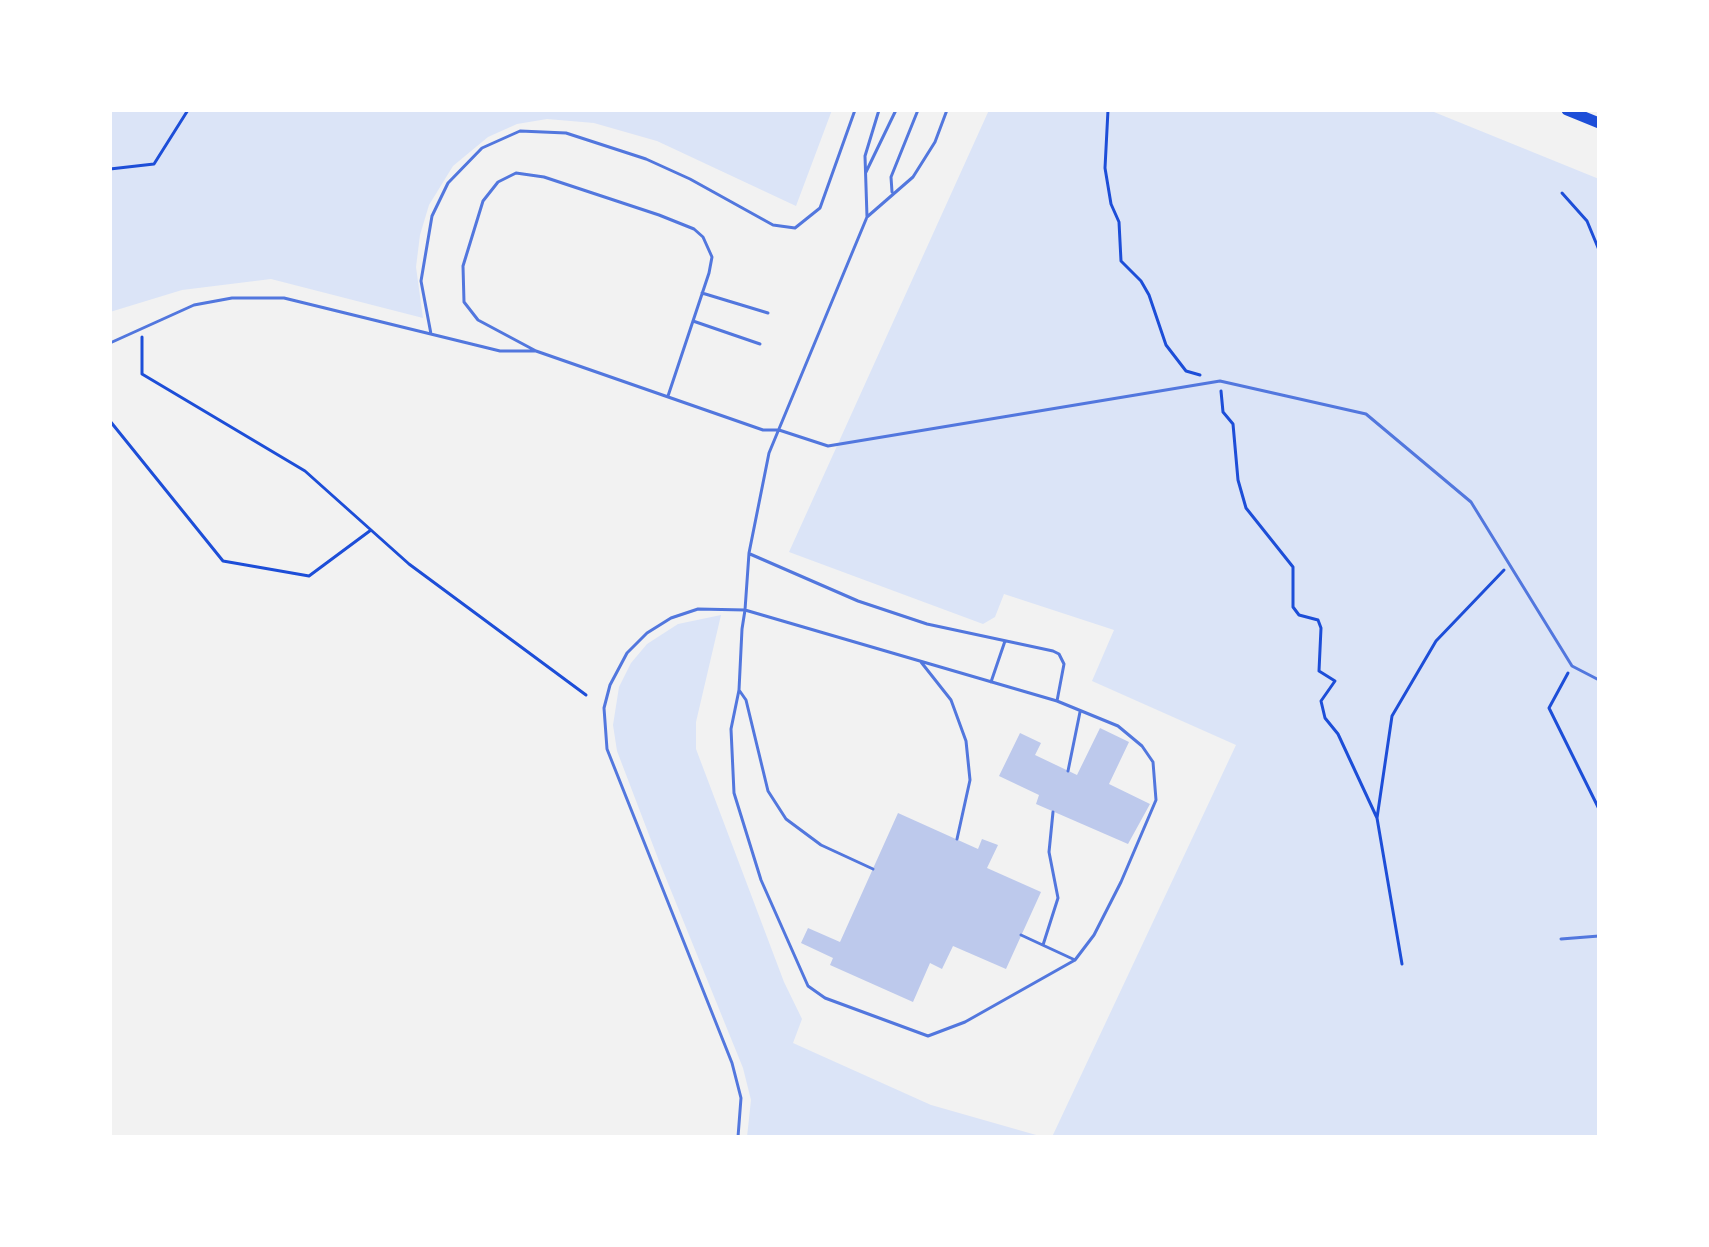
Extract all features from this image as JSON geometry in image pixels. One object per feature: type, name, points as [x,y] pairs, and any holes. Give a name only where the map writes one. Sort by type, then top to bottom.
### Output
[{"type":"main road","points":[[1567,110],[1599,123]]},
{"type":"lane","points":[[431,334],[421,281],[432,216],[448,183],[482,148],[520,131],[566,133],[646,159],[690,179],[773,225],[795,228],[820,208],[855,110]]},
{"type":"lane","points":[[867,217],[865,156],[879,110]]},
{"type":"lane","points":[[866,172],[896,110]]},
{"type":"lane","points":[[892,192],[891,177],[918,110]]},
{"type":"lane","points":[[738,1137],[742,1115],[738,1082],[611,762],[604,722],[615,673],[627,653],[647,633],[671,618],[698,609],[745,610],[1057,701],[1118,726],[1142,746],[1153,762],[1156,800],[1094,935],[1075,960],[965,1022],[928,1036],[915,1034],[815,992],[803,980],[761,880],[734,793],[731,729],[739,690],[745,610],[749,553],[759,492],[779,430],[867,217],[892,192],[913,177],[926,157],[947,110]]},
{"type":"lane","points":[[668,396],[712,257],[703,237],[694,229],[544,177],[527,173],[506,176],[483,201],[463,266],[464,302],[478,320],[536,351],[763,430],[779,430],[828,446],[1220,381],[1366,414],[1471,502],[1572,666],[1599,680]]},
{"type":"lane","points":[[702,293],[768,313]]},
{"type":"lane","points":[[110,343],[194,305],[232,298],[284,298],[500,351],[536,351]]},
{"type":"lane","points":[[693,321],[760,344]]},
{"type":"lane","points":[[749,553],[858,601],[927,624],[1059,654],[1064,664],[1057,701]]},
{"type":"lane","points":[[991,682],[1005,641]]},
{"type":"lane","points":[[919,660],[951,700],[966,741],[970,780],[957,839]]},
{"type":"lane","points":[[739,690],[746,700],[768,791],[786,819],[821,845],[873,869]]},
{"type":"lane","points":[[1068,771],[1080,712]]},
{"type":"lane","points":[[1043,945],[1058,898],[1049,852],[1053,812]]},
{"type":"lane","points":[[1021,935],[1075,960]]},
{"type":"lane","points":[[1561,939],[1599,936]]},
{"type":"path","points":[[110,169],[154,164],[188,110]]},
{"type":"path","points":[[1108,110],[1105,168],[1111,204],[1119,222],[1121,261],[1141,281],[1157,311],[1166,345],[1186,371],[1220,381],[1223,412],[1233,424],[1238,480],[1246,508],[1293,567],[1293,607],[1299,615],[1318,620],[1319,671],[1335,681],[1321,701],[1325,718],[1338,734],[1377,818],[1402,964]]},
{"type":"path","points":[[1562,193],[1587,221],[1599,250]]},
{"type":"path","points":[[142,329],[142,374],[305,471],[409,564],[586,695]]},
{"type":"path","points":[[110,421],[223,561],[309,576],[371,530]]},
{"type":"path","points":[[1377,818],[1392,716],[1436,641],[1509,564]]},
{"type":"path","points":[[1572,666],[1549,708],[1599,809]]},
{"type":"shaded area","points":[[110,110],[832,110],[796,206],[657,141],[594,123],[547,119],[517,124],[488,137],[453,166],[429,205],[420,235],[416,267],[423,318],[271,279],[182,290],[110,312]]},
{"type":"shaded area","points":[[989,110],[1429,110],[1599,179],[1599,1137],[1052,1137],[1236,745],[1092,681],[1114,630],[1004,594],[995,617],[983,624],[789,552]]},
{"type":"shaded area","points":[[721,615],[696,722],[696,749],[784,982],[802,1019],[793,1043],[931,1105],[1043,1137],[747,1137],[751,1100],[743,1068],[617,751],[613,725],[619,687],[631,663],[647,644],[678,624]]},
{"type":"building","points":[[1100,728],[1129,742],[1109,784],[1150,804],[1128,844],[1036,804],[1039,795],[999,776],[1020,733],[1041,743],[1035,755],[1077,775]]},
{"type":"building","points":[[898,813],[978,849],[982,839],[998,845],[987,868],[1041,892],[1006,969],[953,946],[942,969],[930,963],[913,1002],[830,965],[833,958],[801,943],[808,928],[840,942]]}]
